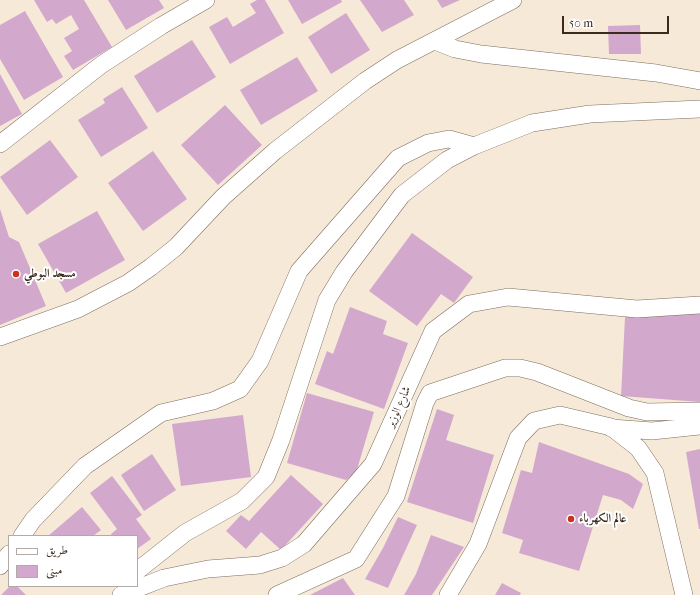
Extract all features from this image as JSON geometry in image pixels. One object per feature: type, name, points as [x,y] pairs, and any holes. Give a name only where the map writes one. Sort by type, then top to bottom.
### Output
[{"type":"street","points":[[0,144],[101,65],[161,26],[206,0]]},
{"type":"street","points":[[0,337],[78,309],[103,297],[139,275],[176,247],[223,197],[275,151],[365,82],[397,60],[513,0]]},
{"type":"street","points":[[435,41],[455,49],[481,54],[656,73],[700,81]]},
{"type":"street","points":[[138,571],[185,533],[242,501],[266,477],[281,440],[327,300],[344,272],[402,195],[447,160],[474,146],[532,123],[590,114],[700,109]]},
{"type":"street","points":[[23,535],[33,520],[85,466],[161,412],[213,401],[240,389],[260,361],[299,271],[398,158],[428,143],[449,139],[474,146]]},
{"type":"street","name":"شارع الوزير","points":[[121,595],[164,578],[208,568],[260,565],[282,558],[304,544],[373,464],[433,331],[469,304],[508,297],[637,309],[700,306]]},
{"type":"street","points":[[278,595],[356,559],[396,496],[425,403],[430,393],[505,368],[520,368],[537,372],[629,408],[647,412],[700,411]]},
{"type":"street","points":[[448,595],[478,544],[518,438],[534,421],[560,415],[611,428],[652,431],[700,426]]},
{"type":"street","points":[[611,428],[638,448],[655,473],[684,595]]},
{"type":"street","points":[[0,566],[8,555]]},
{"type":"street","points":[[111,595],[120,587]]},
{"type":"building","points":[[34,0],[84,0],[112,47],[73,70],[64,56],[72,51],[64,38],[79,29],[71,15],[56,24],[52,19],[47,22]]},
{"type":"building","points":[[108,0],[159,0],[164,8],[126,30]]},
{"type":"building","points":[[257,0],[265,0],[284,33],[230,64],[209,27],[227,17],[233,27],[256,13],[250,4]]},
{"type":"building","points":[[288,0],[341,0],[342,2],[302,24]]},
{"type":"building","points":[[360,0],[404,0],[414,15],[382,32]]},
{"type":"building","points":[[437,0],[460,0],[442,8]]},
{"type":"building","points":[[25,11],[63,77],[24,100],[0,59],[0,25]]},
{"type":"building","points":[[346,13],[370,50],[331,74],[308,37]]},
{"type":"building","points":[[640,25],[641,54],[609,54],[608,26]]},
{"type":"building","points":[[192,40],[216,77],[157,113],[134,76]]},
{"type":"building","points":[[297,57],[318,91],[261,125],[240,90]]},
{"type":"building","points":[[0,74],[22,114],[0,126]]},
{"type":"building","points":[[122,87],[148,128],[101,157],[78,120],[105,103],[103,99]]},
{"type":"building","points":[[225,105],[262,145],[218,185],[181,145]]},
{"type":"building","points":[[50,140],[78,177],[27,215],[0,177]]},
{"type":"building","points":[[153,151],[187,199],[143,231],[108,183]]},
{"type":"building","name":"مسجد البوطي","points":[[0,209],[9,237],[19,242],[46,306],[0,325]]},
{"type":"building","points":[[97,211],[125,260],[66,293],[38,244]]},
{"type":"building","points":[[412,233],[473,277],[454,303],[441,294],[417,326],[369,291]]},
{"type":"building","points":[[350,307],[387,321],[383,334],[408,343],[384,409],[315,384],[327,351],[333,354]]},
{"type":"building","points":[[700,312],[700,402],[621,396],[625,317]]},
{"type":"building","points":[[307,393],[374,412],[356,473],[346,480],[287,463]]},
{"type":"building","points":[[437,409],[454,415],[446,440],[494,455],[473,523],[407,502]]},
{"type":"building","points":[[243,415],[251,477],[181,486],[172,424]]},
{"type":"building","points":[[539,442],[629,474],[643,484],[633,509],[621,500],[603,495],[579,571],[519,553],[523,540],[502,533],[521,470],[532,473]]},
{"type":"building","points":[[700,449],[700,529],[699,529],[686,452]]},
{"type":"building","points":[[152,454],[176,490],[144,511],[121,475]]},
{"type":"building","points":[[291,475],[323,504],[281,550],[261,532],[246,549],[226,531],[241,515],[249,521]]},
{"type":"building","points":[[112,476],[142,515],[136,519],[151,539],[138,548],[138,535],[112,535],[117,529],[90,493]]},
{"type":"building","points":[[82,507],[101,530],[94,535],[49,535]]},
{"type":"building","points":[[398,517],[417,525],[388,588],[365,579],[383,548]]},
{"type":"building","points":[[431,535],[464,547],[432,595],[404,595],[416,574]]},
{"type":"building","points":[[343,578],[355,595],[310,595]]},
{"type":"building","points":[[502,583],[521,593],[520,595],[495,595]]},
{"type":"building","points":[[9,587],[18,587],[26,595],[1,595]]},
{"type":"place","name":"مسجد البوطي","points":[[16,274]]},
{"type":"place","name":"عالم الكهرباء","points":[[571,519]]}]
